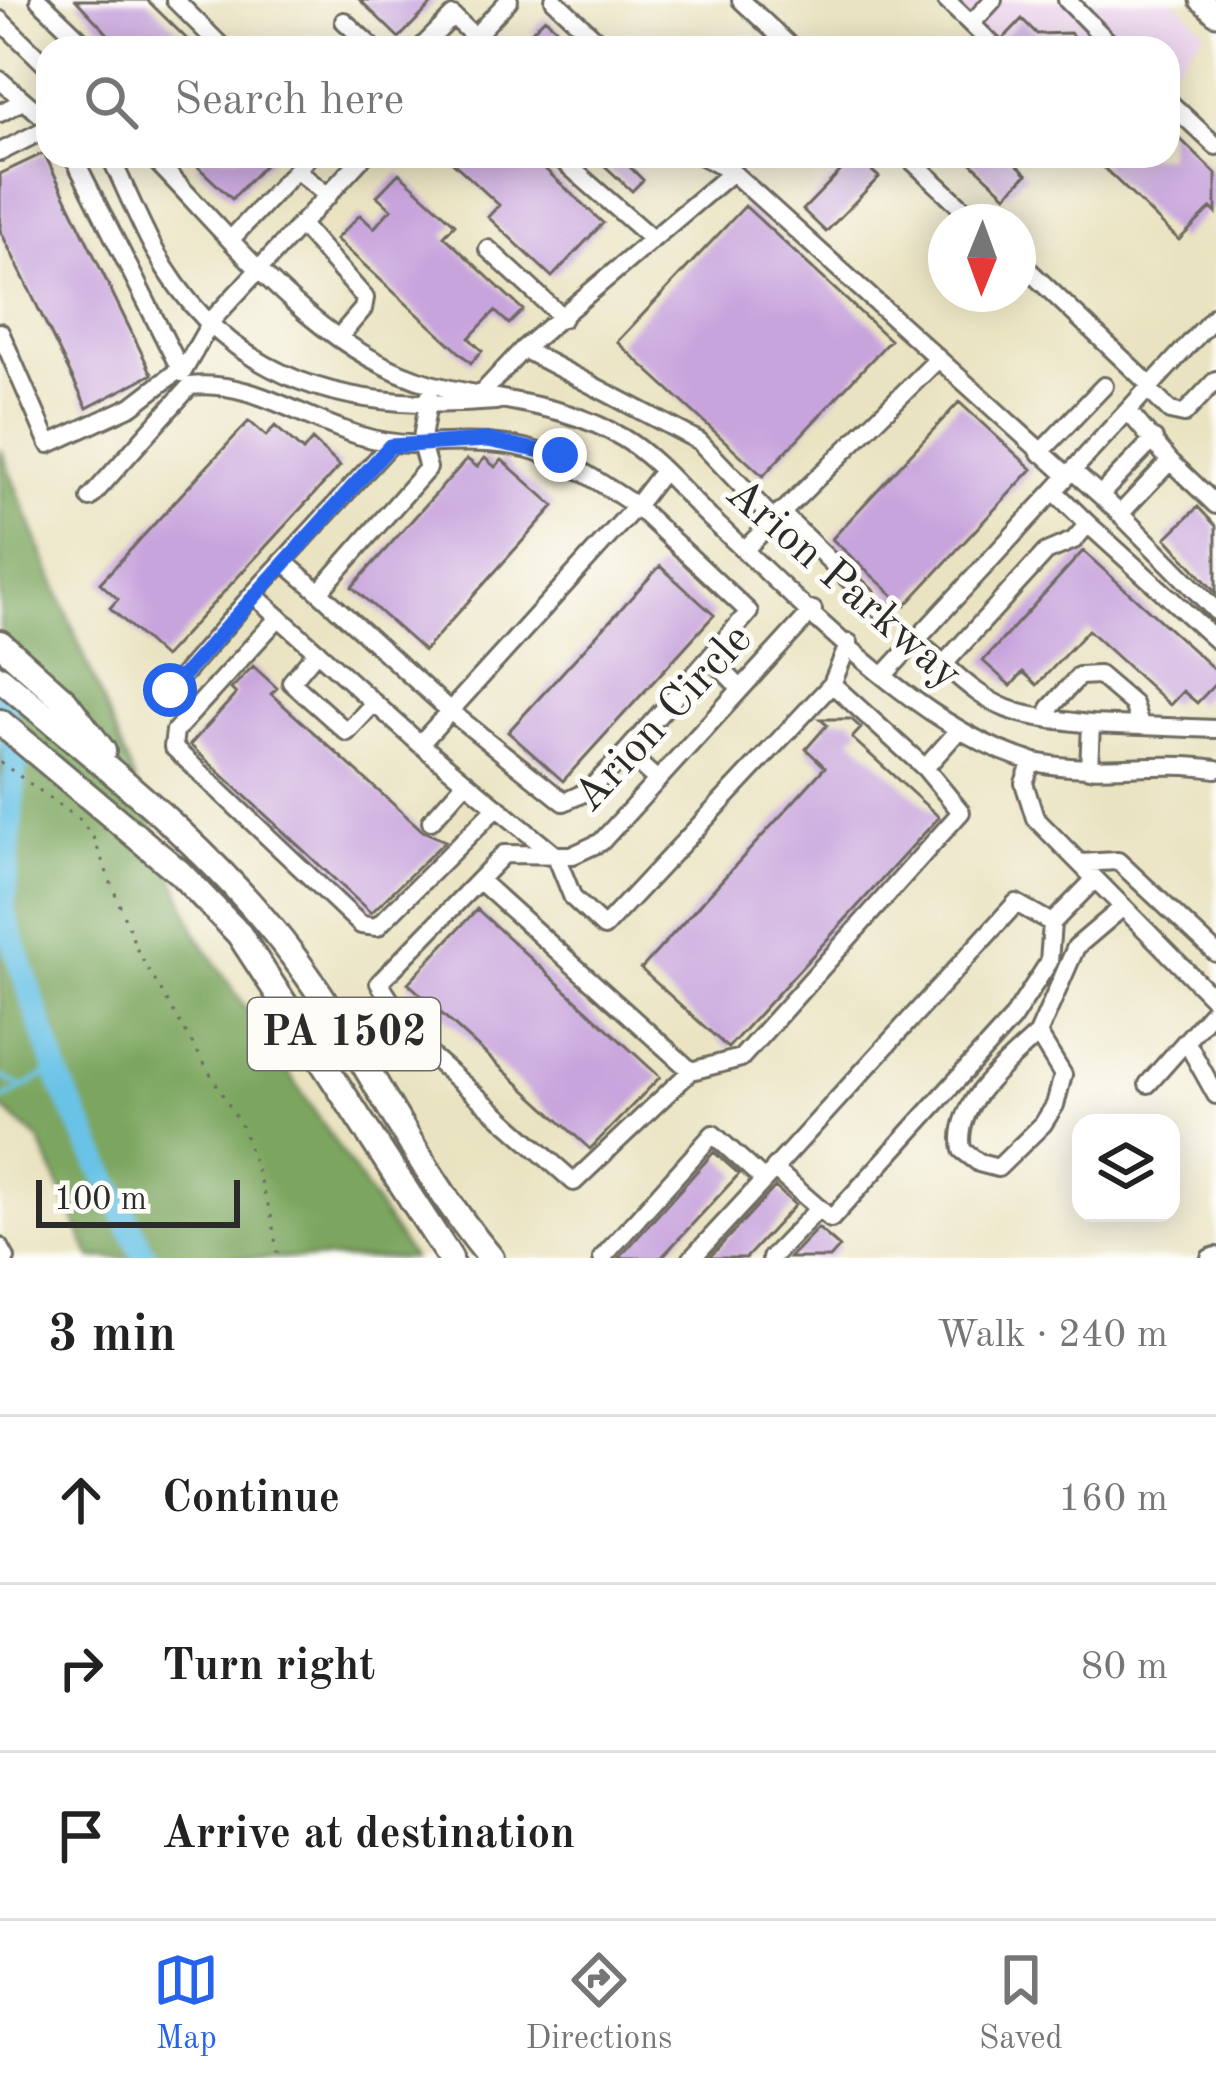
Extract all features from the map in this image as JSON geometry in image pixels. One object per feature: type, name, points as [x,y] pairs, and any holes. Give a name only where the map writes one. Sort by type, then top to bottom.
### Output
[{"type":"highway","points":[[0,643],[65,701],[130,786]]},
{"type":"highway","name":"PA 1502","points":[[0,678],[177,826],[245,896],[298,963],[491,1258]]},
{"type":"highway","name":"PA 1502","points":[[0,722],[180,873],[238,934],[450,1258]]},
{"type":"highway","points":[[0,740],[84,793]]},
{"type":"main road","points":[[1202,0],[1216,14]]},
{"type":"street","points":[[40,0],[76,36]]},
{"type":"street","points":[[175,0],[211,36]]},
{"type":"street","points":[[476,36],[509,0]]},
{"type":"street","points":[[554,0],[592,36]]},
{"type":"street","points":[[741,0],[779,36]]},
{"type":"street","points":[[946,0],[984,36]]},
{"type":"street","points":[[971,24],[993,0]]},
{"type":"street","points":[[1067,0],[1102,36]]},
{"type":"street","points":[[433,36],[453,16],[466,36]]},
{"type":"street","points":[[0,20],[36,55]]},
{"type":"street","points":[[344,21],[361,36]]},
{"type":"street","points":[[0,80],[36,115]]},
{"type":"street","points":[[0,113],[21,102]]},
{"type":"street","points":[[1180,112],[1216,146]]},
{"type":"street","points":[[0,152],[36,132]]},
{"type":"street","points":[[79,168],[190,386]]},
{"type":"street","name":"Arion Parkway","points":[[116,168],[178,286],[271,369],[323,391],[366,402],[428,406],[517,400]]},
{"type":"street","name":"Arion Parkway","points":[[163,168],[261,268],[338,337],[381,364],[431,384],[586,419],[626,440],[884,675],[958,731],[1032,761],[1090,769],[1166,764],[1216,769]]},
{"type":"street","points":[[232,238],[298,168]]},
{"type":"street","points":[[307,168],[328,196]]},
{"type":"street","points":[[0,332],[49,444],[132,406],[180,369],[212,320],[353,168]]},
{"type":"street","points":[[571,168],[652,239]]},
{"type":"street","points":[[724,168],[1040,453],[1100,495],[1216,611]]},
{"type":"street","points":[[920,168],[958,204]]},
{"type":"street","points":[[482,393],[523,349],[732,172]]},
{"type":"street","points":[[301,225],[364,298],[363,309],[338,337]]},
{"type":"street","points":[[488,249],[563,318]]},
{"type":"street","points":[[1036,277],[1170,411],[1184,414],[1216,380]]},
{"type":"street","points":[[884,675],[1214,320]]},
{"type":"street","points":[[523,349],[699,441],[880,610]]},
{"type":"street","points":[[746,549],[936,361]]},
{"type":"street","points":[[90,498],[190,386],[223,382],[362,440],[390,446],[488,440],[560,455],[636,506],[749,612],[626,752],[587,791],[564,802],[450,711],[283,561]]},
{"type":"street","points":[[319,592],[428,468],[421,444],[431,384]]},
{"type":"street","points":[[1040,453],[1104,386]]},
{"type":"street","points":[[1128,411],[1216,505]]},
{"type":"street","points":[[1100,495],[1154,439]]},
{"type":"street","points":[[170,690],[390,446]]},
{"type":"street","points":[[1120,514],[1170,461]]},
{"type":"street","points":[[421,744],[663,471]]},
{"type":"street","points":[[1054,491],[1216,640]]},
{"type":"street","points":[[944,664],[1046,552],[1074,540],[1088,524]]},
{"type":"street","points":[[253,594],[464,784],[556,856],[573,898],[604,927],[832,684],[849,643]]},
{"type":"street","name":"Arion Circle","points":[[691,1072],[574,1182],[421,1047],[380,983],[504,854],[556,856],[587,851],[601,842],[813,610]]},
{"type":"street","points":[[279,617],[175,731],[173,747],[361,926],[377,927],[400,909],[497,807]]},
{"type":"street","points":[[916,641],[985,702],[1017,715],[1091,724],[1216,729]]},
{"type":"street","points":[[317,651],[291,682],[347,732],[374,703]]},
{"type":"street","points":[[710,657],[741,689]]},
{"type":"street","points":[[1049,719],[1050,708],[1079,676],[1099,675],[1133,704],[1140,724]]},
{"type":"street","points":[[478,880],[691,1072],[741,1058],[961,812],[925,768],[832,684]]},
{"type":"street","points":[[1090,769],[1091,724]]},
{"type":"street","points":[[925,768],[958,731]]},
{"type":"street","points":[[626,752],[657,780]]},
{"type":"street","points":[[1032,761],[1024,782],[1028,808],[1216,1004],[1148,1084]]},
{"type":"street","points":[[430,821],[464,784]]},
{"type":"street","points":[[1080,863],[1118,861],[1216,953]]},
{"type":"street","points":[[602,1258],[713,1134],[831,1219],[1012,1019],[1049,962],[1052,923],[1095,879]]},
{"type":"street","points":[[692,1258],[1016,903],[1052,923]]},
{"type":"street","points":[[1038,1034],[1063,1075],[1055,1105],[998,1168],[979,1163],[962,1150],[960,1142],[976,1095],[1038,1034],[1076,947],[1123,907]]},
{"type":"street","points":[[1186,1041],[1216,1095]]},
{"type":"street","points":[[771,1258],[818,1208]]},
{"type":"street","points":[[0,1247],[5,1258]]},
{"type":"path","points":[[0,762],[80,819],[93,837],[138,952],[242,1127],[271,1214],[278,1258]]},
{"type":"shaded area","points":[[929,0],[1174,0],[1206,31],[1180,59],[1180,36],[967,36]]},
{"type":"green space","points":[[0,448],[197,935],[412,1258],[91,1258],[39,1140],[0,1106]]},
{"type":"building","points":[[76,0],[147,0],[184,36],[110,36]]},
{"type":"building","points":[[360,0],[436,0],[401,36]]},
{"type":"building","points":[[545,18],[564,36],[537,36],[532,31]]},
{"type":"building","points":[[1022,19],[1037,34],[1073,36],[1006,36]]},
{"type":"building","points":[[1180,139],[1216,174],[1216,213],[1211,208],[1179,240],[1104,168],[1180,168]]},
{"type":"building","points":[[36,157],[36,168],[51,168],[152,374],[87,408],[0,230],[0,174]]},
{"type":"building","points":[[199,168],[262,168],[232,199]]},
{"type":"building","points":[[459,168],[544,168],[603,223],[552,277],[488,217],[499,205]]},
{"type":"building","points":[[607,168],[631,168],[643,180],[632,191]]},
{"type":"building","points":[[843,168],[869,168],[879,177],[826,232],[803,210]]},
{"type":"building","points":[[977,168],[1021,168],[1027,174],[1006,195]]},
{"type":"building","points":[[399,173],[455,224],[444,236],[523,310],[509,324],[495,311],[469,338],[482,351],[471,363],[336,239],[360,215],[374,228],[391,209],[377,196]]},
{"type":"building","points":[[745,206],[890,340],[763,476],[617,342]]},
{"type":"building","points":[[959,402],[1032,469],[905,606],[832,539]]},
{"type":"building","points":[[249,421],[266,436],[275,426],[303,451],[312,440],[340,466],[164,657],[110,608],[118,599],[100,583]]},
{"type":"building","points":[[485,458],[495,467],[502,460],[554,506],[424,651],[352,587],[467,459],[477,467]]},
{"type":"building","points":[[1198,507],[1216,526],[1216,593],[1166,538]]},
{"type":"building","points":[[1083,551],[1216,671],[1216,683],[1197,703],[1183,691],[1170,705],[1088,630],[1037,685],[1023,672],[1011,686],[983,661]]},
{"type":"building","points":[[660,566],[714,615],[563,781],[508,732]]},
{"type":"building","points":[[253,666],[277,688],[271,694],[423,831],[445,841],[371,913],[190,745],[236,694],[231,689]]},
{"type":"building","points":[[820,719],[851,719],[861,728],[852,738],[939,817],[728,1048],[641,969],[825,767],[806,749],[827,725]]},
{"type":"building","points":[[477,909],[660,1077],[590,1149],[408,983]]},
{"type":"building","points":[[714,1152],[739,1174],[661,1258],[619,1258]]},
{"type":"building","points":[[775,1187],[795,1205],[746,1258],[709,1258]]},
{"type":"building","points":[[818,1228],[840,1247],[830,1258],[789,1258]]},
{"type":"waterway","points":[[0,680],[16,765]]},
{"type":"waterway","points":[[14,779],[3,912],[61,1084],[145,1258]]},
{"type":"waterway","points":[[0,1101],[56,1069]]},
{"type":"waterway","points":[[0,1076],[22,1087]]},
{"type":"route","points":[[170,690],[390,446],[488,440],[560,455]]}]
